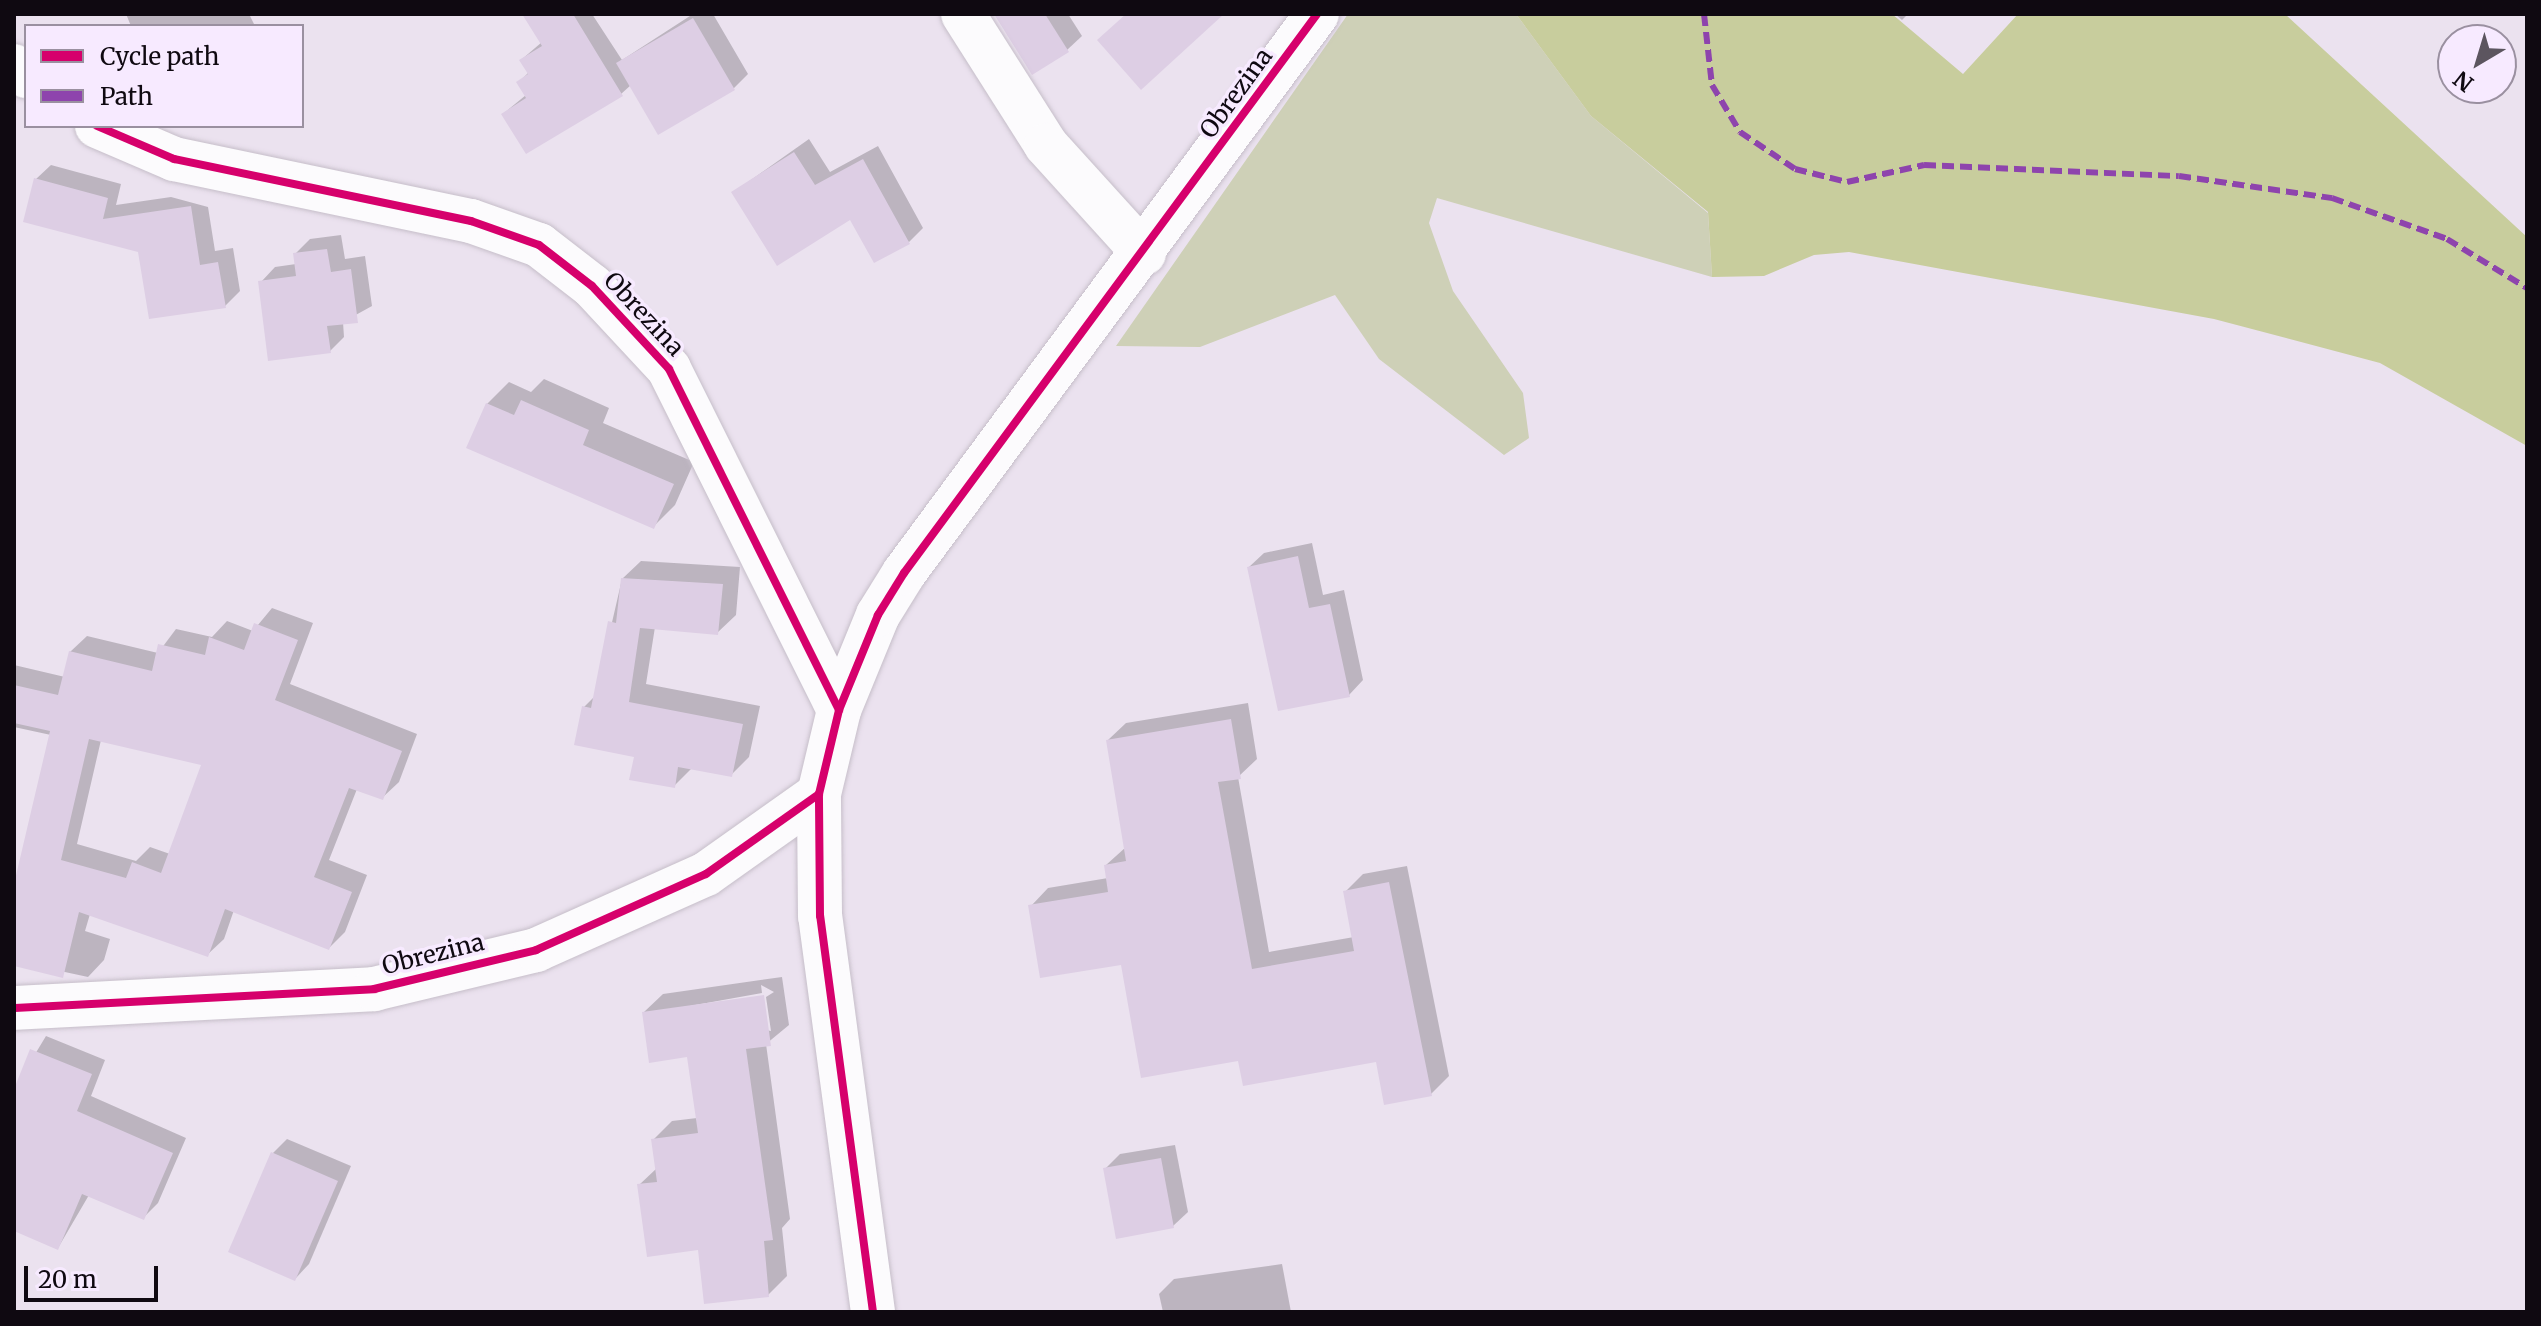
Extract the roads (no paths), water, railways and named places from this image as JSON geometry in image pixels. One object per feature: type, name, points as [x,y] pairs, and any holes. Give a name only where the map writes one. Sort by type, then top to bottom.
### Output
[{"type":"street","points":[[963,14],[1046,145],[1144,253]]},
{"type":"street","name":"Obrezina","points":[[873,1312],[820,916],[819,794],[839,710],[878,615],[904,573],[1144,253],[1317,14]]},
{"type":"street","name":"Obrezina","points":[[102,128],[174,159],[471,221],[539,245],[582,278],[669,369],[839,710]]},
{"type":"street","name":"Obrezina","points":[[14,1008],[374,989],[536,950],[706,874],[819,794]]}]
